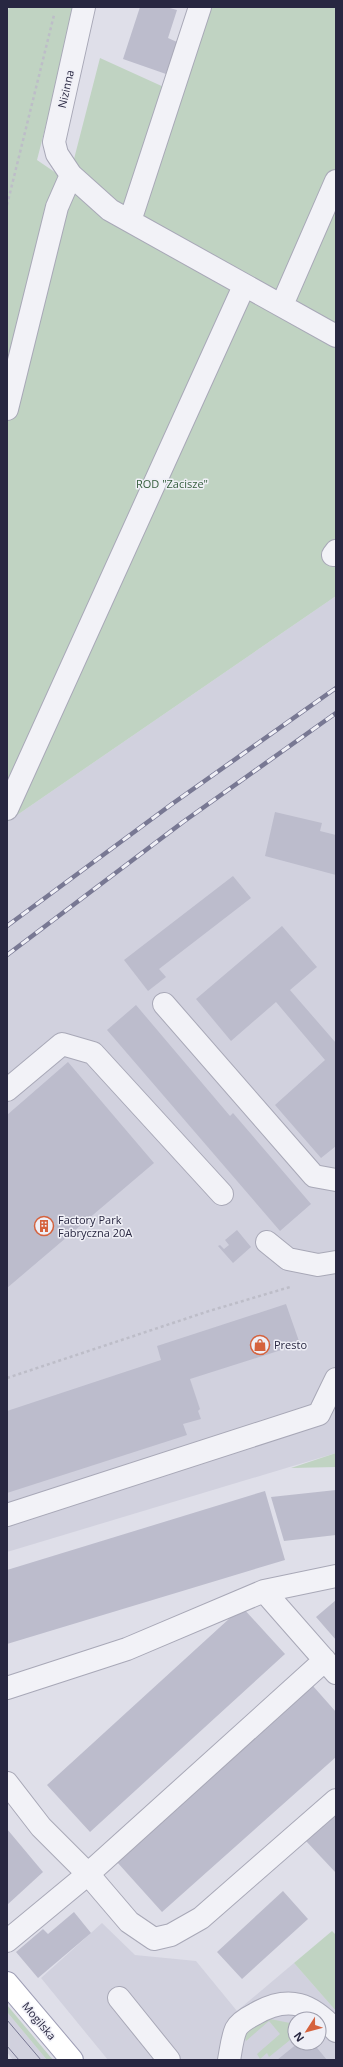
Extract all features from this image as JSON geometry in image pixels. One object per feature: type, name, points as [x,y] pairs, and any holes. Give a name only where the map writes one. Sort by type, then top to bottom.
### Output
[{"type":"main road","name":"Mogilska","points":[[7,1983],[72,2060]]},
{"type":"street","name":"Nizinna","points":[[84,7],[54,142],[57,154],[68,171],[110,210],[336,336]]},
{"type":"street","points":[[130,221],[200,7]]},
{"type":"street","points":[[7,409],[57,207],[68,171]]},
{"type":"street","points":[[282,306],[336,181]]},
{"type":"street","points":[[7,809],[244,286]]},
{"type":"street","points":[[164,1004],[314,1176],[336,1180]]},
{"type":"street","points":[[7,1090],[62,1044],[93,1053],[222,1194]]},
{"type":"street","points":[[267,1242],[288,1259],[327,1264]]},
{"type":"street","points":[[7,1515],[319,1414],[336,1379]]},
{"type":"street","points":[[7,1688],[127,1649],[264,1591],[336,1576]]},
{"type":"street","points":[[7,1941],[88,1874],[330,1667],[264,1591]]},
{"type":"street","points":[[7,1783],[41,1826],[88,1874],[129,1922],[154,1939],[171,1935],[201,1918],[336,1800]]},
{"type":"street","points":[[119,1998],[169,2060]]},
{"type":"street","points":[[229,2060],[236,2028],[248,2018],[273,2005],[284,2003],[295,2004],[315,2010],[336,2031]]},
{"type":"path","points":[[7,205],[54,12]]},
{"type":"path","points":[[7,1378],[210,1311],[296,1285],[327,1264]]},
{"type":"shaded area","points":[[336,596],[336,1453],[7,1552],[7,822]]},
{"type":"shaded area","points":[[102,1923],[135,1955],[196,1961],[237,2011],[294,1963],[336,2011],[336,2060],[108,2060],[41,1978]]},
{"type":"shaded area","points":[[7,2012],[47,2060],[13,2060],[7,2052]]},
{"type":"green space","name":"ROD \"Zacisze\"","points":[[9,7],[76,7],[37,160],[59,175],[74,159],[100,58],[166,88],[193,7],[336,7],[336,596],[7,822],[7,15]]},
{"type":"green space","points":[[336,1453],[336,1467],[291,1468]]},
{"type":"green space","points":[[332,1931],[336,1935],[336,2011],[294,1963]]},
{"type":"green space","points":[[7,2005],[53,2060],[47,2060],[7,2012]]},
{"type":"green space","points":[[265,2018],[287,2022],[287,2042],[269,2057],[267,2053],[260,2059],[257,2054],[280,2034],[269,2021],[246,2041],[243,2034]]},
{"type":"building","points":[[140,7],[166,7],[177,10],[168,38],[177,42],[166,74],[123,59]]},
{"type":"building","points":[[275,812],[322,823],[320,831],[336,835],[336,875],[265,856]]},
{"type":"building","points":[[233,876],[251,898],[159,969],[166,977],[148,991],[124,960]]},
{"type":"building","points":[[282,926],[317,967],[290,990],[336,1043],[336,1146],[321,1158],[275,1105],[325,1060],[276,1002],[231,1041],[196,999]]},
{"type":"building","points":[[136,1005],[230,1116],[233,1113],[311,1204],[280,1231],[107,1030]]},
{"type":"building","name":"Factory Park Fabryczna 20A","points":[[68,1062],[154,1163],[7,1288],[7,1115]]},
{"type":"building","points":[[237,1230],[251,1247],[233,1263],[218,1246],[220,1245],[224,1249],[229,1245],[225,1240]]},
{"type":"building","points":[[286,1304],[300,1344],[190,1379],[200,1409],[198,1411],[201,1419],[183,1424],[187,1435],[7,1493],[7,1411],[161,1360],[157,1346]]},
{"type":"building","points":[[336,1490],[336,1535],[284,1541],[271,1497]]},
{"type":"building","points":[[265,1491],[285,1560],[7,1644],[7,1570]]},
{"type":"building","points":[[336,1600],[336,1640],[316,1617]]},
{"type":"building","points":[[242,1607],[285,1654],[90,1832],[47,1785]]},
{"type":"building","points":[[313,1686],[336,1712],[336,1757],[162,1912],[117,1862]]},
{"type":"building","points":[[336,1813],[336,1873],[306,1841]]},
{"type":"building","points":[[7,1829],[43,1872],[7,1905]]},
{"type":"building","points":[[283,1891],[308,1919],[242,1979],[217,1952]]},
{"type":"building","points":[[74,1912],[91,1933],[38,1978],[16,1952],[43,1929],[48,1934]]},
{"type":"building","points":[[288,2051],[320,2051],[327,2060],[277,2060]]},
{"type":"tram line","points":[[7,2020],[41,2060]]},
{"type":"tram line","points":[[7,2046],[19,2060]]},
{"type":"railway","points":[[7,926],[172,804],[336,688]]},
{"type":"railway","points":[[7,955],[183,822],[336,713]]},
{"type":"place","name":"Factory Park Fabryczna 20A","points":[[44,1226]]},
{"type":"place","name":"Presto","points":[[260,1345]]}]
